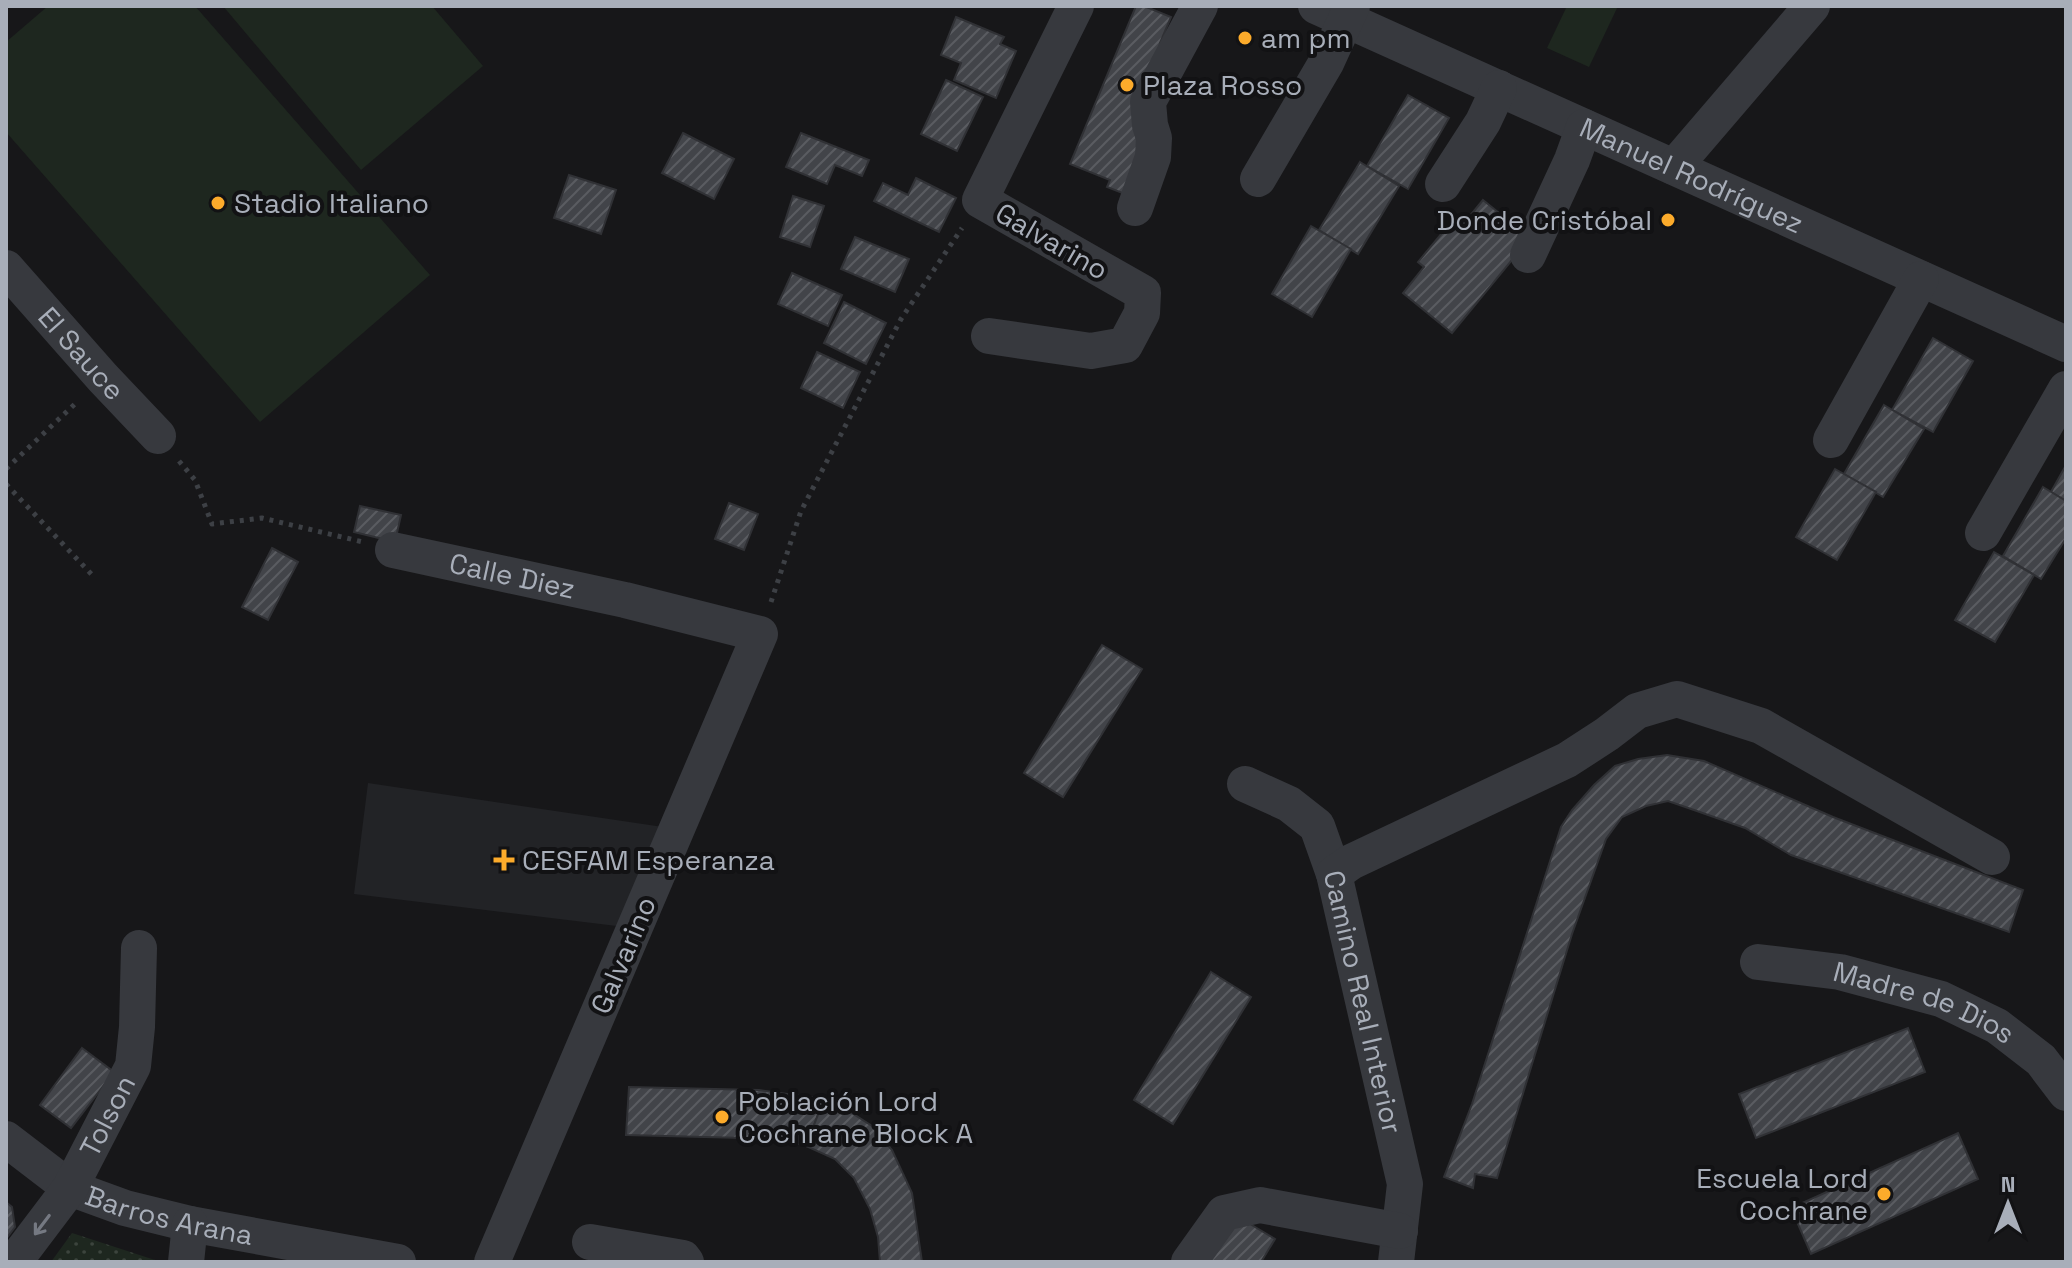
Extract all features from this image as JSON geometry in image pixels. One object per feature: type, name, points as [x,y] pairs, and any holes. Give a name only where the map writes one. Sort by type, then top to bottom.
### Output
[{"type":"street","name":"Galvarino","points":[[989,336],[1091,351],[1125,345],[1142,313],[1143,293],[980,200],[1076,6]]},
{"type":"street","points":[[1135,208],[1153,157],[1154,138],[1148,102],[1200,6]]},
{"type":"street","points":[[1674,167],[1812,6]]},
{"type":"street","points":[[1258,179],[1326,63],[1338,11]]},
{"type":"street","name":"Manuel Rodríguez","points":[[1338,11],[1584,127],[2066,344]]},
{"type":"street","points":[[1443,184],[1483,122],[1499,88]]},
{"type":"street","points":[[1528,255],[1584,127]]},
{"type":"street","name":"El Sauce","points":[[6,268],[158,436]]},
{"type":"street","points":[[1831,440],[1921,279]]},
{"type":"street","points":[[1983,533],[2066,389]]},
{"type":"street","name":"Calle Diez","points":[[393,550],[625,600],[760,634]]},
{"type":"street","name":"Galvarino","points":[[492,1262],[760,634]]},
{"type":"street","points":[[1334,874],[1351,862],[1567,760],[1637,711],[1677,699],[1761,726],[1992,857]]},
{"type":"street","name":"Camino Real Interior","points":[[1245,784],[1289,804],[1317,826],[1334,874],[1405,1184],[1398,1247]]},
{"type":"street","name":"Tolson","points":[[14,1262],[70,1188],[133,1066],[139,948]]},
{"type":"street","name":"Madre de Dios","points":[[1758,962],[1840,972],[1941,999],[1997,1026],[2041,1060],[2066,1093]]},
{"type":"street","name":"Barros Arana","points":[[6,1139],[70,1188],[125,1208],[190,1224],[398,1262]]},
{"type":"street","points":[[1189,1262],[1224,1213],[1260,1205],[1398,1247]]},
{"type":"street","points":[[186,1262],[190,1224]]},
{"type":"street","points":[[590,1242],[683,1258],[686,1262]]},
{"type":"path","points":[[760,634],[801,511],[901,319],[980,200]]},
{"type":"path","points":[[6,469],[103,378]]},
{"type":"path","points":[[195,480],[212,524],[262,518],[393,550]]},
{"type":"path","points":[[6,484],[95,578]]},
{"type":"shaded area","name":"Stadio Italiano","points":[[48,6],[195,6],[430,275],[260,422],[6,132],[6,42]]},
{"type":"shaded area","points":[[223,6],[432,6],[483,66],[361,170]]},
{"type":"shaded area","points":[[1567,6],[1618,6],[1589,67],[1547,48]]},
{"type":"shaded area","name":"CESFAM Esperanza","points":[[368,783],[663,827],[625,927],[354,894]]},
{"type":"shaded area","points":[[72,1233],[161,1262],[51,1262]]},
{"type":"building","name":"Plaza Rosso","points":[[1136,6],[1171,17],[1160,43],[1150,148],[1130,196],[1107,187],[1110,180],[1070,164]]},
{"type":"building","points":[[956,17],[1004,37],[1000,44],[1016,51],[996,98],[954,80],[961,63],[941,55]]},
{"type":"building","points":[[946,80],[983,97],[957,151],[921,134]]},
{"type":"building","points":[[1408,95],[1449,118],[1408,189],[1367,166]]},
{"type":"building","points":[[683,133],[734,159],[714,199],[662,173]]},
{"type":"building","points":[[801,133],[869,160],[862,176],[835,165],[827,184],[786,167]]},
{"type":"building","points":[[1360,162],[1399,186],[1358,254],[1319,230]]},
{"type":"building","points":[[569,175],[616,190],[601,234],[554,218]]},
{"type":"building","points":[[916,178],[956,198],[939,232],[874,201],[883,183],[908,195]]},
{"type":"building","points":[[793,196],[824,206],[810,247],[780,237]]},
{"type":"building","points":[[1483,200],[1530,238],[1452,333],[1403,293],[1424,267],[1418,262],[1452,221],[1460,228]]},
{"type":"building","points":[[1311,226],[1351,249],[1312,317],[1272,294]]},
{"type":"building","points":[[855,237],[909,259],[895,292],[841,269]]},
{"type":"building","points":[[792,273],[842,295],[828,326],[778,304]]},
{"type":"building","points":[[844,302],[886,323],[866,364],[824,343]]},
{"type":"building","points":[[1933,338],[1973,361],[1933,432],[1892,410]]},
{"type":"building","points":[[817,352],[860,372],[843,408],[801,388]]},
{"type":"building","points":[[1884,405],[1924,429],[1883,497],[1844,474]]},
{"type":"building","points":[[2066,465],[2066,501],[2051,492]]},
{"type":"building","points":[[1835,469],[1876,492],[1837,560],[1796,537]]},
{"type":"building","points":[[2043,487],[2066,501],[2066,538],[2041,579],[2003,556]]},
{"type":"building","points":[[729,503],[758,514],[744,550],[715,539]]},
{"type":"building","points":[[360,506],[401,515],[395,542],[354,532]]},
{"type":"building","points":[[272,548],[298,562],[268,620],[242,607]]},
{"type":"building","points":[[1994,552],[2034,575],[1995,642],[1955,620]]},
{"type":"building","points":[[1102,645],[1142,669],[1063,797],[1024,773]]},
{"type":"building","points":[[1667,755],[1704,761],[1833,817],[2023,890],[2009,932],[1791,855],[1745,828],[1694,810],[1668,801],[1646,806],[1622,817],[1606,839],[1572,934],[1497,1178],[1475,1174],[1473,1188],[1444,1177],[1472,1104],[1561,827],[1594,785],[1615,766]]},
{"type":"building","points":[[1211,972],[1251,997],[1173,1124],[1134,1100]]},
{"type":"building","points":[[1908,1028],[1925,1072],[1756,1138],[1739,1094]]},
{"type":"building","points":[[82,1048],[114,1072],[71,1128],[40,1105]]},
{"type":"building","name":"Población Lord Cochrane Block A","points":[[629,1087],[759,1090],[824,1099],[806,1146],[782,1139],[626,1135]]},
{"type":"building","name":"Población Lord Cochrane Block A","points":[[824,1099],[872,1126],[892,1150],[912,1193],[922,1262],[880,1262],[878,1237],[870,1209],[854,1178],[835,1159],[806,1146]]},
{"type":"building","name":"Escuela Lord Cochrane","points":[[1958,1133],[1978,1179],[1811,1254],[1791,1208]]},
{"type":"building","points":[[6,1202],[12,1207],[15,1227],[6,1239]]},
{"type":"building","points":[[1235,1215],[1275,1239],[1261,1262],[1206,1262]]},
{"type":"place","name":"am pm","points":[[1245,38]]},
{"type":"place","name":"Plaza Rosso","points":[[1127,85]]},
{"type":"place","name":"Stadio Italiano","points":[[218,203]]},
{"type":"place","name":"Donde Cristóbal","points":[[1668,220]]},
{"type":"place","name":"CESFAM Esperanza","points":[[504,860]]},
{"type":"place","name":"Población Lord Cochrane Block A","points":[[722,1117]]},
{"type":"place","name":"Escuela Lord Cochrane","points":[[1884,1194]]}]
